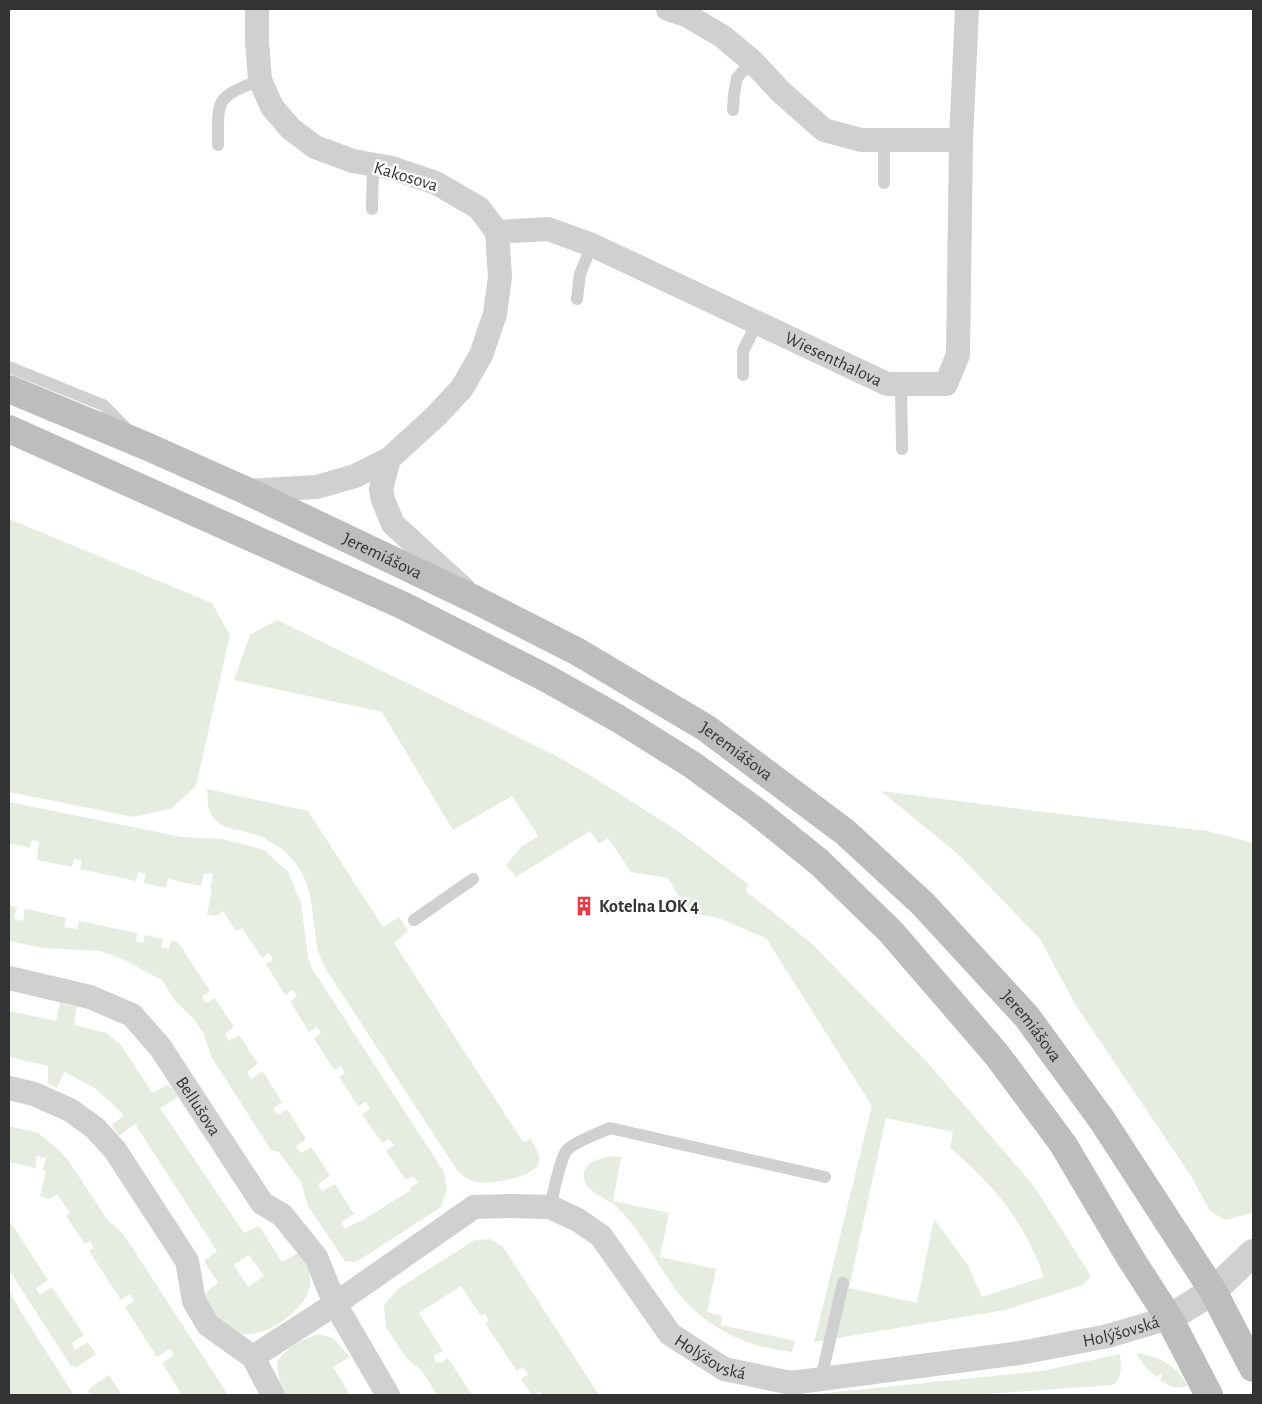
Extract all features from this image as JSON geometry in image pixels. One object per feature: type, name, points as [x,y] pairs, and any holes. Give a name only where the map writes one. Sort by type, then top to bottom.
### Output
[{"type":"main road","name":"Jeremiášova","points":[[9,389],[146,446],[247,491],[476,600],[578,652],[706,728],[845,832],[923,904],[1027,1017],[1102,1120],[1213,1291],[1253,1368]]},
{"type":"main road","name":"Jeremiášova","points":[[9,429],[402,605],[546,678],[619,719],[691,764],[757,812],[819,862],[892,932],[997,1055],[1063,1144],[1169,1318],[1209,1395]]},
{"type":"street","name":"Kakosova","points":[[256,9],[256,42],[260,80],[272,107],[291,129],[315,147],[353,162],[392,168],[436,183],[479,208],[497,232]]},
{"type":"street","points":[[668,9],[688,16],[722,36],[752,61],[781,92],[824,130],[861,140],[961,140]]},
{"type":"street","name":"Wiesenthalova","points":[[497,232],[548,229],[592,245],[887,384],[946,384],[958,355],[961,140],[967,9]]},
{"type":"street","points":[[247,491],[316,487],[355,476],[389,459],[437,415],[462,388],[481,355],[495,314],[500,277],[497,232]]},
{"type":"street","points":[[389,459],[381,489],[383,500],[393,524],[476,600]]},
{"type":"street","name":"Bellušova","points":[[9,978],[90,997],[132,1016],[160,1047],[262,1203],[282,1215],[316,1257],[335,1304],[388,1395]]},
{"type":"street","points":[[9,1088],[48,1099],[70,1110],[95,1128],[115,1150],[187,1261],[194,1301],[208,1325],[253,1357],[273,1395]]},
{"type":"street","name":"Holýšovská","points":[[335,1304],[474,1207],[511,1206],[550,1207],[578,1220],[601,1236],[670,1334],[724,1369],[791,1383],[1020,1353],[1108,1336],[1169,1318]]},
{"type":"street","points":[[1169,1318],[1213,1291],[1253,1253]]},
{"type":"street","points":[[253,1357],[335,1304]]},
{"type":"lane","points":[[733,110],[737,78],[752,61]]},
{"type":"lane","points":[[218,145],[218,110],[222,100],[234,90],[260,80]]},
{"type":"lane","points":[[884,141],[884,182]]},
{"type":"lane","points":[[372,209],[373,164]]},
{"type":"lane","points":[[577,299],[580,274],[592,245]]},
{"type":"lane","points":[[743,375],[743,351],[757,323]]},
{"type":"lane","points":[[9,367],[103,405],[146,446]]},
{"type":"lane","points":[[901,384],[902,449]]},
{"type":"lane","points":[[414,920],[473,880]]},
{"type":"lane","points":[[550,1207],[555,1182],[566,1150],[610,1128],[825,1177]]},
{"type":"lane","points":[[821,1379],[843,1283]]},
{"type":"shaded area","points":[[9,519],[212,603],[230,635],[196,786],[171,809],[133,817],[9,792]]},
{"type":"shaded area","points":[[277,620],[551,753],[678,831],[748,884],[746,891],[812,944],[928,1063],[1034,1186],[1091,1276],[1083,1285],[1005,1310],[814,1342],[872,1106],[766,938],[716,917],[689,913],[668,878],[631,872],[608,838],[599,844],[590,831],[516,877],[506,865],[521,847],[538,836],[512,796],[453,830],[382,712],[234,680],[250,635]],"holes":[[[886,1118],[953,1132],[950,1148],[994,1191],[1017,1221],[1027,1238],[1044,1277],[982,1297],[968,1265],[934,1219],[917,1303],[849,1288]]]},
{"type":"shaded area","points":[[207,789],[308,811],[383,927],[399,917],[408,931],[394,943],[523,1142],[531,1139],[539,1158],[538,1165],[534,1169],[510,1179],[483,1183],[469,1179],[457,1170],[327,971],[319,954],[312,904],[300,869],[289,855],[271,842],[257,835],[229,828],[217,821],[209,809]]},
{"type":"shaded area","points":[[881,791],[1208,831],[1253,843],[1253,1209],[1251,1213],[1225,1220],[1210,1211],[1191,1176],[1075,1004],[1040,939],[959,855]]},
{"type":"shaded area","points":[[9,802],[182,837],[223,839],[264,850],[288,872],[301,903],[308,958],[313,970],[444,1172],[447,1190],[441,1207],[361,1259],[355,1262],[345,1261],[308,1206],[301,1182],[279,1152],[271,1150],[212,1058],[204,1034],[193,1018],[175,1001],[162,980],[120,958],[101,951],[43,948],[9,941],[9,905],[17,907],[14,919],[23,921],[26,909],[66,918],[64,927],[77,929],[79,921],[137,933],[136,942],[143,943],[145,935],[163,939],[161,947],[169,949],[171,941],[178,942],[210,991],[202,996],[206,1003],[215,998],[234,1027],[225,1034],[229,1041],[239,1035],[258,1064],[247,1072],[251,1079],[262,1072],[264,1073],[282,1102],[273,1109],[278,1115],[287,1109],[306,1139],[296,1146],[301,1153],[311,1147],[330,1176],[318,1184],[322,1191],[335,1184],[354,1214],[341,1222],[345,1229],[360,1222],[411,1190],[410,1188],[418,1182],[413,1176],[406,1180],[386,1151],[394,1145],[389,1139],[382,1143],[362,1114],[370,1109],[366,1102],[358,1106],[339,1077],[345,1073],[341,1066],[334,1070],[314,1038],[321,1033],[317,1027],[309,1032],[290,1001],[297,996],[293,990],[285,995],[266,964],[273,960],[269,953],[262,958],[242,928],[236,931],[223,911],[216,916],[207,914],[213,874],[204,873],[201,886],[168,879],[166,888],[144,883],[146,874],[138,872],[136,881],[80,869],[82,860],[74,859],[72,867],[37,860],[39,841],[32,840],[30,848],[9,843]]},
{"type":"shaded area","points":[[60,1003],[77,1007],[74,1025],[106,1033],[121,1045],[152,1093],[167,1085],[172,1088],[178,1097],[160,1108],[244,1233],[259,1226],[282,1262],[300,1252],[309,1272],[310,1285],[307,1295],[292,1314],[269,1329],[257,1333],[246,1334],[236,1332],[221,1321],[201,1296],[218,1283],[204,1261],[217,1251],[135,1124],[119,1136],[112,1125],[124,1115],[95,1088],[64,1072],[57,1088],[48,1083],[48,1066],[9,1057],[9,1011],[56,1021]],"holes":[[[249,1255],[264,1276],[248,1287],[234,1265]]]},
{"type":"shaded area","points":[[9,1126],[38,1133],[68,1160],[107,1219],[124,1235],[228,1395],[182,1395],[162,1363],[174,1355],[170,1349],[157,1357],[125,1307],[134,1301],[130,1294],[121,1300],[89,1251],[94,1248],[90,1241],[85,1244],[66,1216],[70,1213],[57,1194],[49,1199],[40,1196],[46,1171],[43,1170],[46,1158],[37,1156],[35,1168],[9,1162]]},
{"type":"shaded area","points":[[608,1156],[621,1157],[613,1201],[669,1213],[660,1257],[716,1269],[707,1312],[722,1316],[721,1325],[795,1341],[792,1352],[757,1345],[725,1332],[711,1323],[684,1300],[626,1217],[618,1208],[594,1192],[586,1184],[584,1174],[587,1166]]},
{"type":"shaded area","points":[[9,1222],[48,1280],[36,1289],[40,1295],[52,1287],[84,1335],[72,1343],[75,1350],[88,1342],[96,1354],[77,1367],[71,1366],[9,1270]]},
{"type":"shaded area","points":[[490,1239],[503,1247],[599,1395],[542,1395],[540,1392],[532,1395],[521,1379],[528,1374],[523,1367],[517,1371],[485,1323],[489,1321],[485,1314],[481,1316],[461,1286],[419,1313],[443,1351],[434,1355],[435,1362],[441,1363],[448,1358],[472,1395],[437,1395],[422,1371],[406,1358],[386,1327],[384,1305],[399,1288],[475,1240]]},
{"type":"shaded area","points":[[9,1290],[19,1309],[74,1395],[9,1395]]},
{"type":"shaded area","points":[[319,1334],[333,1338],[350,1357],[333,1367],[350,1395],[306,1395],[305,1393],[302,1395],[286,1395],[279,1378],[277,1362],[295,1344]]},
{"type":"shaded area","points":[[1136,1353],[1152,1356],[1166,1363],[1178,1372],[1188,1386],[1170,1386],[1160,1380],[1163,1375],[1161,1373],[1157,1377],[1145,1367]]},
{"type":"shaded area","points":[[1120,1354],[1120,1375],[1113,1385],[972,1395],[806,1395],[1042,1371]]},
{"type":"shaded area","points":[[109,1375],[122,1395],[91,1395],[88,1392],[91,1387]]},
{"type":"place","name":"Kotelna LOK 4","points":[[584,906]]}]
